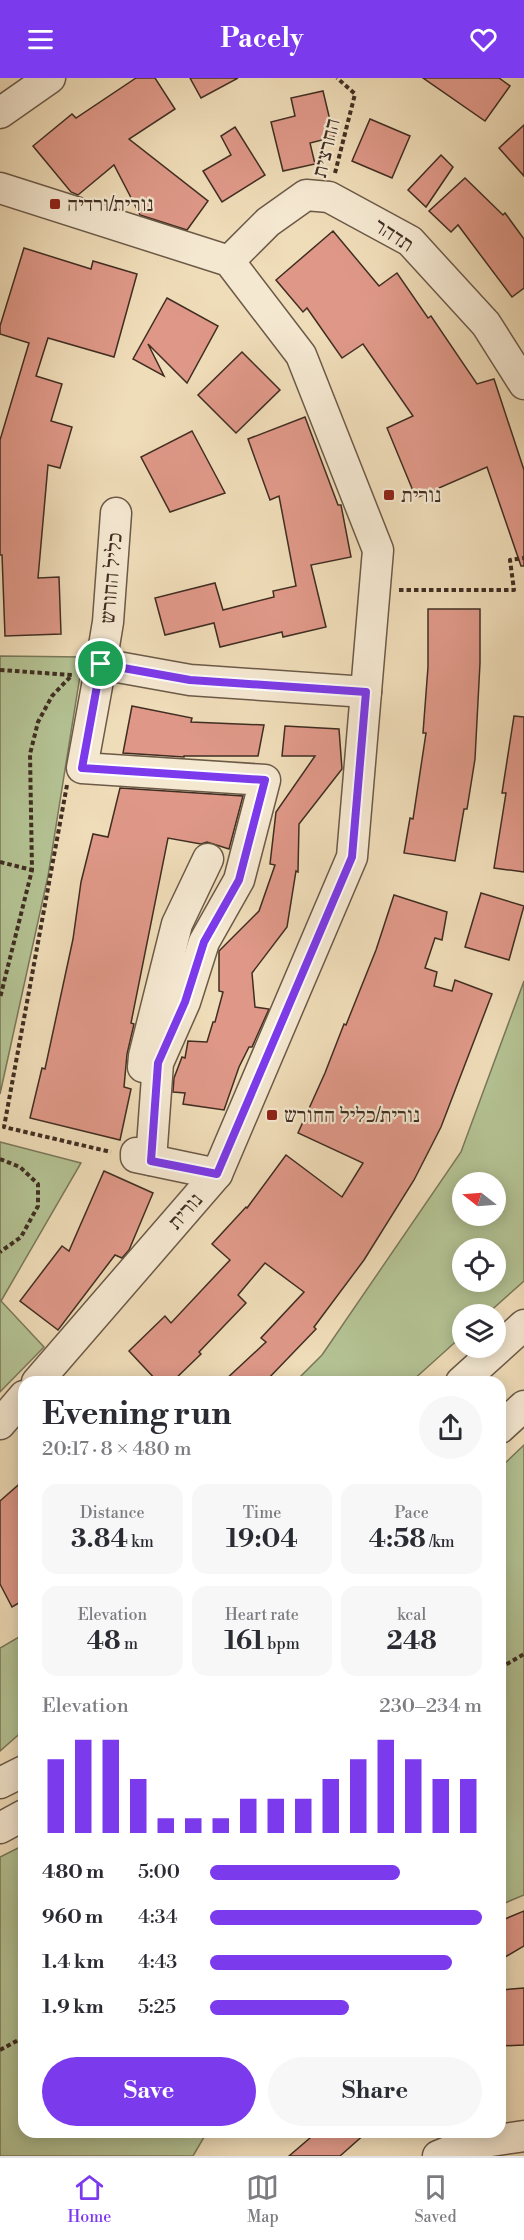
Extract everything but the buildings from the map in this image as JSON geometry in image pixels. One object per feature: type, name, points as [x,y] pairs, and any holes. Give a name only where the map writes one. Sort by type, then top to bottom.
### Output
[{"type":"street","points":[[0,113],[50,78]]},
{"type":"street","points":[[0,188],[229,261],[268,222],[306,195],[329,197]]},
{"type":"street","name":"תדהר","points":[[329,197],[410,242],[486,324],[524,384]]},
{"type":"street","name":"נורית","points":[[42,1376],[217,1174],[352,857],[378,549],[301,355],[229,261]]},
{"type":"street","name":"כליל החורש","points":[[116,513],[108,622],[82,768],[265,780],[239,880],[204,942],[185,1002],[158,1063],[143,1159]]},
{"type":"street","points":[[101,664],[190,680],[366,692]]},
{"type":"street","points":[[208,859],[177,924],[144,1056],[143,1159],[217,1174]]},
{"type":"street","points":[[468,1376],[524,1325]]},
{"type":"street","points":[[0,1424],[18,1403]]},
{"type":"street","points":[[506,1422],[524,1406]]},
{"type":"street","points":[[0,1783],[18,1774]]},
{"type":"street","points":[[0,1828],[18,1818]]},
{"type":"street","points":[[438,2156],[464,2145],[495,2138]]},
{"type":"path","name":"החרצית","points":[[329,197],[355,94],[337,78]]},
{"type":"path","points":[[374,590],[514,590],[510,560],[524,558]]},
{"type":"path","points":[[0,670],[72,675],[52,696],[38,722],[30,754],[32,870],[0,998]]},
{"type":"path","points":[[69,774],[4,1127],[143,1159]]},
{"type":"path","points":[[0,862],[32,870]]},
{"type":"path","points":[[0,1159],[20,1167],[38,1184],[38,1206],[21,1237],[0,1251]]},
{"type":"path","points":[[506,1664],[524,1654]]},
{"type":"path","points":[[0,2050],[18,2040]]},
{"type":"green space","points":[[0,656],[83,657],[48,876],[0,1094]]},
{"type":"green space","points":[[524,981],[524,1281],[498,1304],[452,1304],[452,1345],[418,1376],[301,1376],[322,1355],[461,1152]]},
{"type":"green space","points":[[0,1142],[81,1163],[1,1301],[44,1347],[0,1392]]},
{"type":"green space","points":[[524,1445],[524,1895],[506,1902],[506,1462]]},
{"type":"green space","points":[[18,1638],[18,1735],[0,1751],[0,1648]]},
{"type":"green space","points":[[18,1848],[18,2138],[204,2138],[193,2156],[0,2156],[0,1857]]},
{"type":"place","name":"נורית/ורדיה","points":[[55,204]]},
{"type":"place","name":"נורית","points":[[389,495]]},
{"type":"place","name":"נורית/כליל החורש","points":[[272,1115]]},
{"type":"route","points":[[101,664],[190,680],[366,692],[352,857],[217,1174],[151,1161],[158,1063],[185,1002],[204,942],[239,880],[265,780],[82,768],[101,664]]}]
